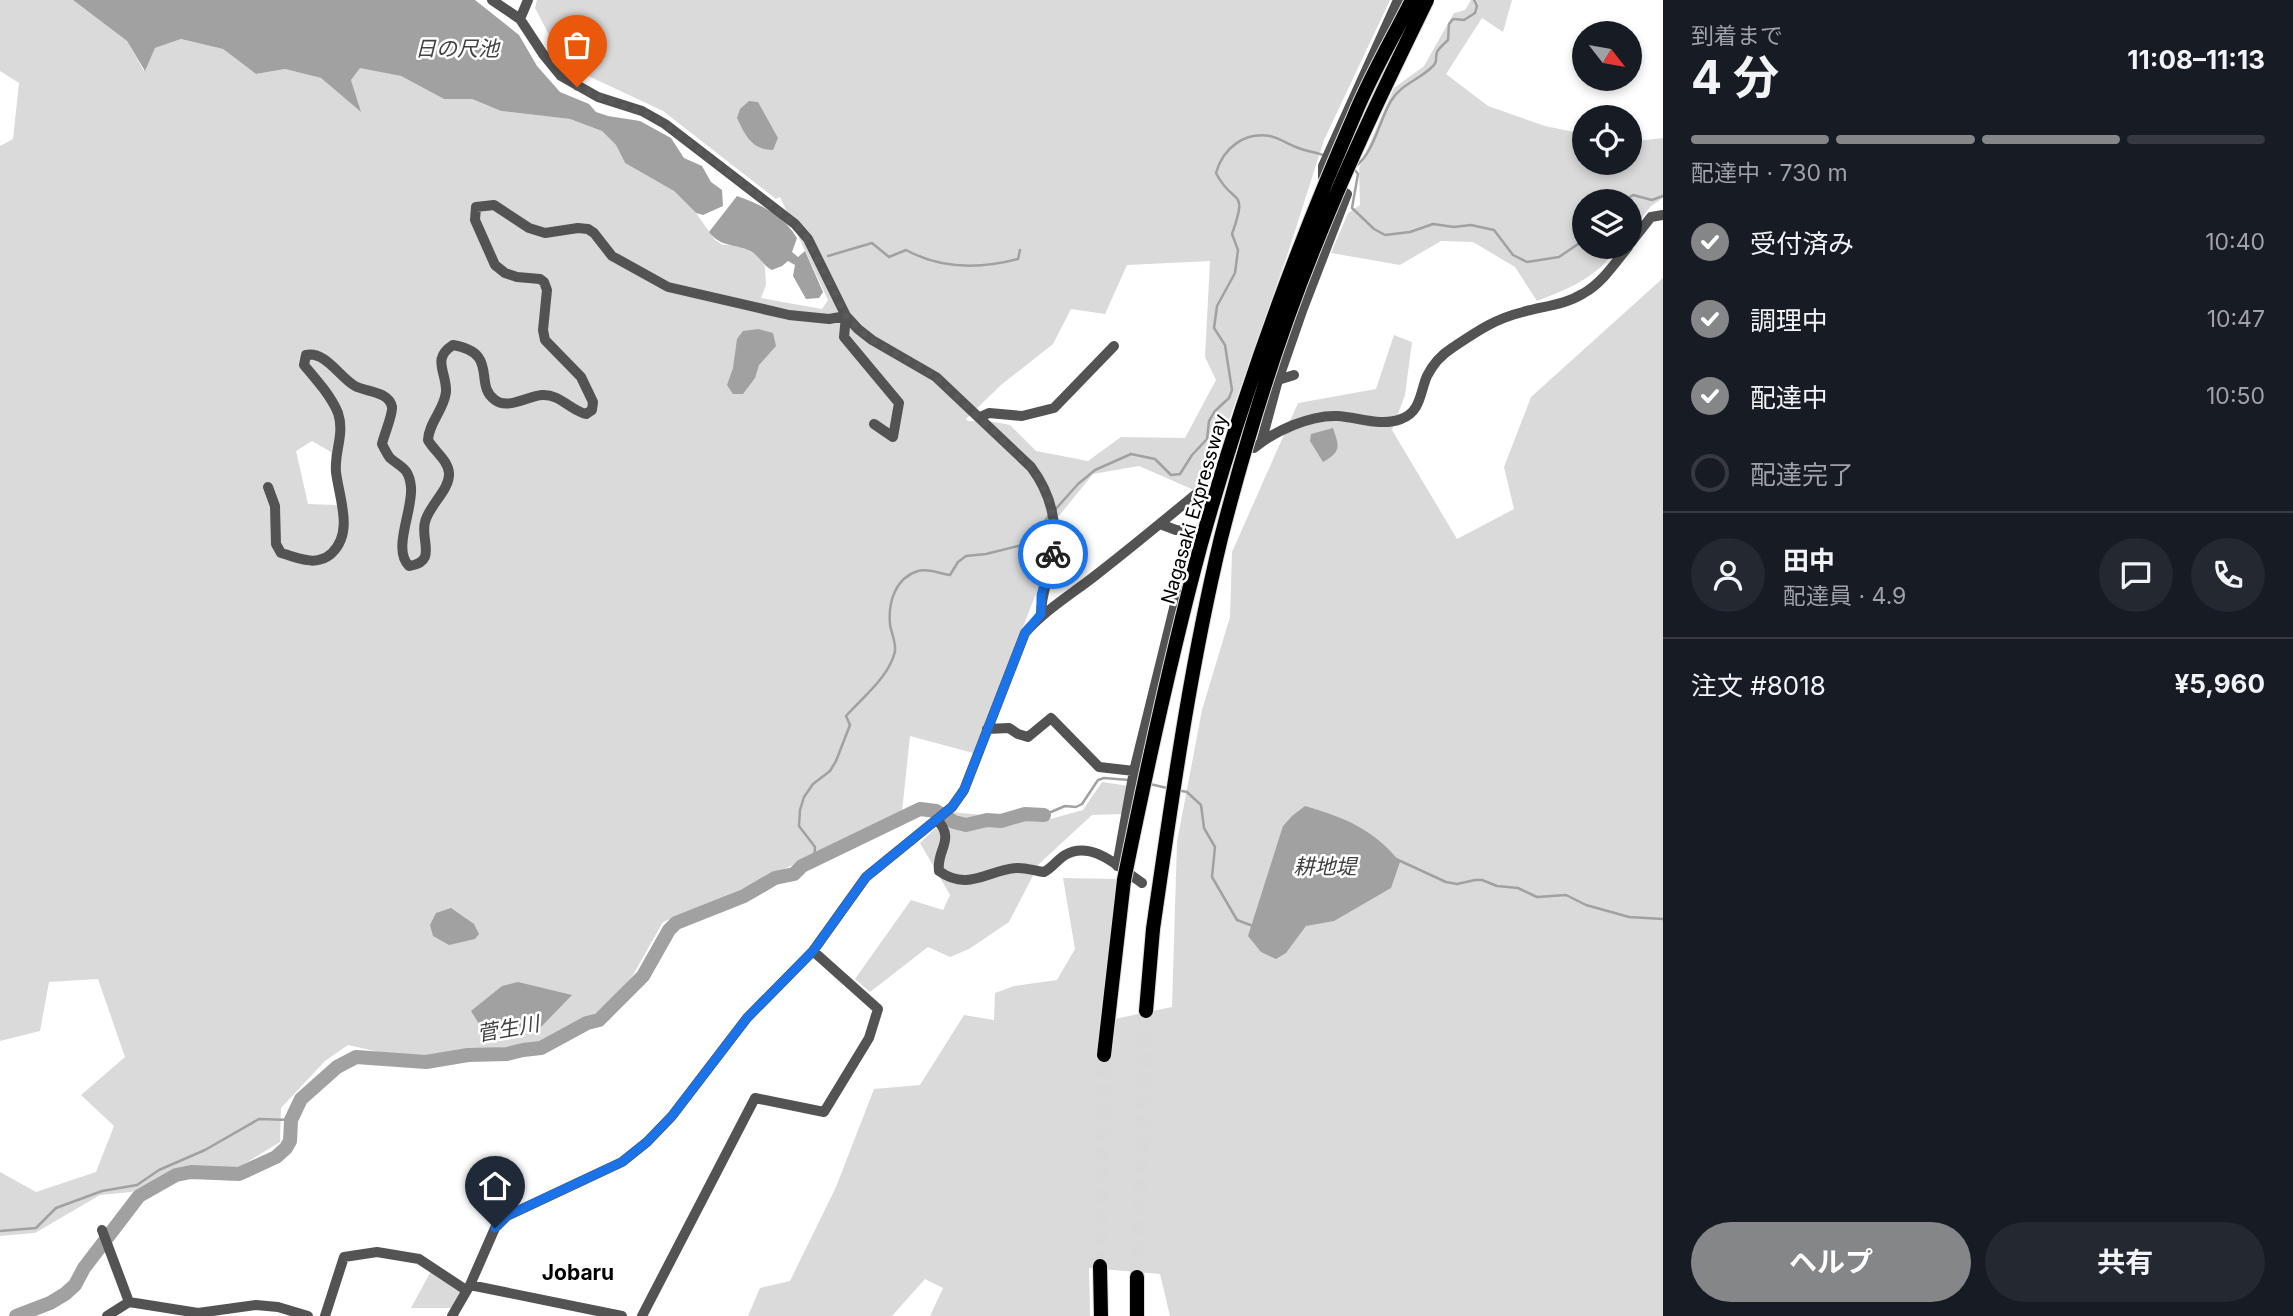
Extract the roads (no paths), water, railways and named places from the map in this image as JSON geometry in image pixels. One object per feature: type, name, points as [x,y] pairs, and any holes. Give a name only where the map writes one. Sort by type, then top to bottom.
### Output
[{"type":"highway","name":"Nagasaki Expressway","points":[[1104,1055],[1124,880],[1153,739],[1206,529],[1261,354],[1305,233],[1356,111],[1412,0]]},
{"type":"highway","name":"Nagasaki Expressway","points":[[1146,1011],[1153,929],[1199,635],[1248,443],[1279,345],[1318,237],[1371,116],[1427,0]]},
{"type":"highway","points":[[1100,1266],[1101,1316]]},
{"type":"highway","points":[[1137,1277],[1137,1316]]},
{"type":"street","points":[[492,0],[520,19],[542,54],[561,76],[598,97],[642,111],[665,124],[795,224],[808,239],[846,316],[872,340],[936,377],[1031,467],[1043,484],[1054,519],[1055,539],[1041,595],[1041,614]]},
{"type":"street","points":[[520,19],[528,0]]},
{"type":"street","points":[[1398,0],[1323,166],[1323,177],[1347,194],[1302,311],[1257,446],[1298,424],[1335,416],[1385,423],[1410,415],[1416,408],[1426,378],[1442,355],[1488,323],[1568,301],[1584,293],[1595,285],[1618,259]]},
{"type":"street","points":[[268,487],[275,506],[276,544],[281,553],[309,561],[327,557],[340,545],[344,527],[335,469],[342,430],[337,412],[304,365],[306,355],[314,354],[355,386],[381,394],[389,400],[391,415],[382,444],[390,457],[404,466],[411,484],[401,550],[403,559],[409,566],[417,565],[424,559],[427,550],[423,532],[425,519],[448,482],[446,463],[428,440],[429,428],[437,417],[446,393],[440,359],[444,351],[453,345],[465,347],[478,356],[488,392],[494,400],[503,404],[541,395],[553,396],[579,412],[586,414],[592,410],[593,402],[582,377],[545,340],[543,330],[547,290],[544,282],[540,279],[517,277],[495,265],[475,220],[477,207],[494,205],[528,228],[545,233],[588,229],[612,256],[668,287],[789,315],[829,319],[846,316]]},
{"type":"street","points":[[1642,229],[1651,217],[1663,215]]},
{"type":"street","points":[[846,316],[844,337],[899,403],[893,437],[874,424]]},
{"type":"street","points":[[980,417],[989,413],[1022,416],[1054,408],[1114,346]]},
{"type":"street","points":[[1278,380],[1294,375]]},
{"type":"street","points":[[452,1316],[495,1228],[507,1216],[622,1162],[647,1142],[672,1116],[747,1018],[813,951],[866,877],[952,807],[964,790],[1025,633],[1041,614],[1055,607],[1202,489]]},
{"type":"street","points":[[1117,866],[1134,771],[1193,531],[1176,530],[1160,524]]},
{"type":"street","points":[[988,729],[1009,728],[1028,737],[1051,718],[1099,767],[1134,771]]},
{"type":"street","points":[[937,819],[945,828],[947,837],[938,866],[944,875],[973,880],[1013,868],[1023,867],[1044,872],[1066,854],[1088,850],[1101,855],[1142,883]]},
{"type":"street","points":[[642,1316],[755,1098],[824,1112],[870,1038],[878,1009],[813,951]]},
{"type":"street","points":[[102,1230],[129,1301]]},
{"type":"street","points":[[325,1316],[344,1257],[377,1252],[419,1259],[468,1287],[622,1316]]},
{"type":"street","points":[[107,1316],[129,1301],[198,1313],[256,1305],[278,1307],[308,1316]]},
{"type":"water","name":"日の尺池","points":[[73,0],[475,0],[519,35],[537,66],[560,92],[589,104],[596,112],[640,121],[671,138],[684,158],[702,166],[711,182],[722,190],[723,206],[703,215],[696,213],[674,191],[625,163],[616,145],[602,131],[570,119],[501,111],[472,99],[444,99],[401,76],[360,68],[351,80],[361,112],[321,78],[285,69],[256,74],[223,49],[181,39],[155,48],[145,71],[127,41]]},
{"type":"water","points":[[749,101],[758,102],[778,138],[773,150],[754,144],[746,136],[737,118],[740,109]]},
{"type":"water","points":[[737,196],[771,212],[792,230],[797,238],[792,252],[798,257],[805,251],[823,292],[819,298],[806,299],[793,276],[795,265],[788,261],[772,270],[753,253],[718,241],[709,232]]},
{"type":"water","points":[[758,329],[773,333],[776,346],[759,365],[755,378],[743,394],[733,394],[727,385],[733,368],[737,339],[743,331]]},
{"type":"water","points":[[1333,428],[1337,448],[1333,455],[1323,462],[1310,441],[1311,434]]},
{"type":"water","name":"耕地堤","points":[[1305,806],[1358,826],[1380,841],[1400,862],[1391,888],[1334,921],[1306,926],[1286,953],[1276,959],[1261,952],[1248,936],[1283,826]]},
{"type":"water","points":[[451,908],[474,924],[479,934],[475,939],[449,945],[433,936],[430,925],[436,913]]},
{"type":"water","points":[[518,982],[572,995],[540,1028],[481,1027],[471,1011],[502,986]]},
{"type":"waterway","points":[[1355,167],[1367,153],[1395,95],[1434,65],[1437,52],[1448,40],[1449,24],[1453,19],[1464,20],[1475,13],[1477,6],[1474,0]]},
{"type":"waterway","points":[[1054,511],[1078,484],[1095,470],[1131,454],[1155,459],[1171,475],[1180,474],[1192,455],[1207,439],[1209,421],[1229,398],[1232,390],[1225,345],[1214,328],[1217,306],[1235,273],[1238,250],[1232,234],[1239,203],[1216,173],[1219,164],[1229,149],[1243,139],[1261,135],[1323,155]]},
{"type":"waterway","points":[[1354,169],[1358,174],[1352,208],[1374,229],[1385,235],[1410,232],[1433,224],[1454,227],[1471,225],[1494,230],[1513,255],[1527,262],[1559,257],[1572,248]]},
{"type":"waterway","points":[[1642,197],[1652,200],[1663,196]]},
{"type":"waterway","points":[[828,256],[872,243],[889,257],[906,250],[933,261],[975,266],[1018,259],[1020,250]]},
{"type":"waterway","points":[[814,861],[815,847],[799,826],[804,797],[813,784],[830,771],[836,761],[850,725],[846,716],[882,678],[892,660],[895,647],[890,608],[899,585],[910,574],[918,571],[950,575],[958,562],[966,556],[1030,543],[1049,515]]},
{"type":"waterway","points":[[1044,815],[1065,806],[1076,807],[1082,804],[1098,780],[1129,780]]},
{"type":"waterway","points":[[1150,784],[1167,788]]},
{"type":"waterway","points":[[1177,790],[1187,792],[1201,805],[1204,828],[1215,847],[1212,877],[1237,920],[1253,926]]},
{"type":"waterway","name":"菅生川","points":[[16,1316],[50,1303],[75,1285],[84,1268],[139,1196],[176,1175],[191,1172],[239,1174],[276,1157],[290,1141],[291,1120],[301,1099],[337,1067],[356,1057],[426,1062],[541,1048],[587,1023],[599,1020],[643,976],[669,930],[676,923],[744,896],[775,878],[794,874],[802,866],[920,809],[936,811],[954,822],[966,825],[987,820],[1001,821],[1025,814],[1044,815]]},
{"type":"waterway","points":[[1396,859],[1446,882],[1457,884],[1482,880],[1497,886],[1518,888],[1537,897],[1566,895],[1586,905],[1629,917],[1663,919]]},
{"type":"waterway","points":[[0,1231],[36,1228],[56,1208],[102,1191],[137,1185],[159,1170],[205,1150],[259,1119],[291,1120]]},
{"type":"tunnel","points":[[1202,489],[1245,455]]},
{"type":"tunnel","points":[[1137,1277],[1146,1011]]},
{"type":"tunnel","points":[[1100,1266],[1104,1055]]},
{"type":"district","name":"Jobaru","points":[[578,1273]]}]
